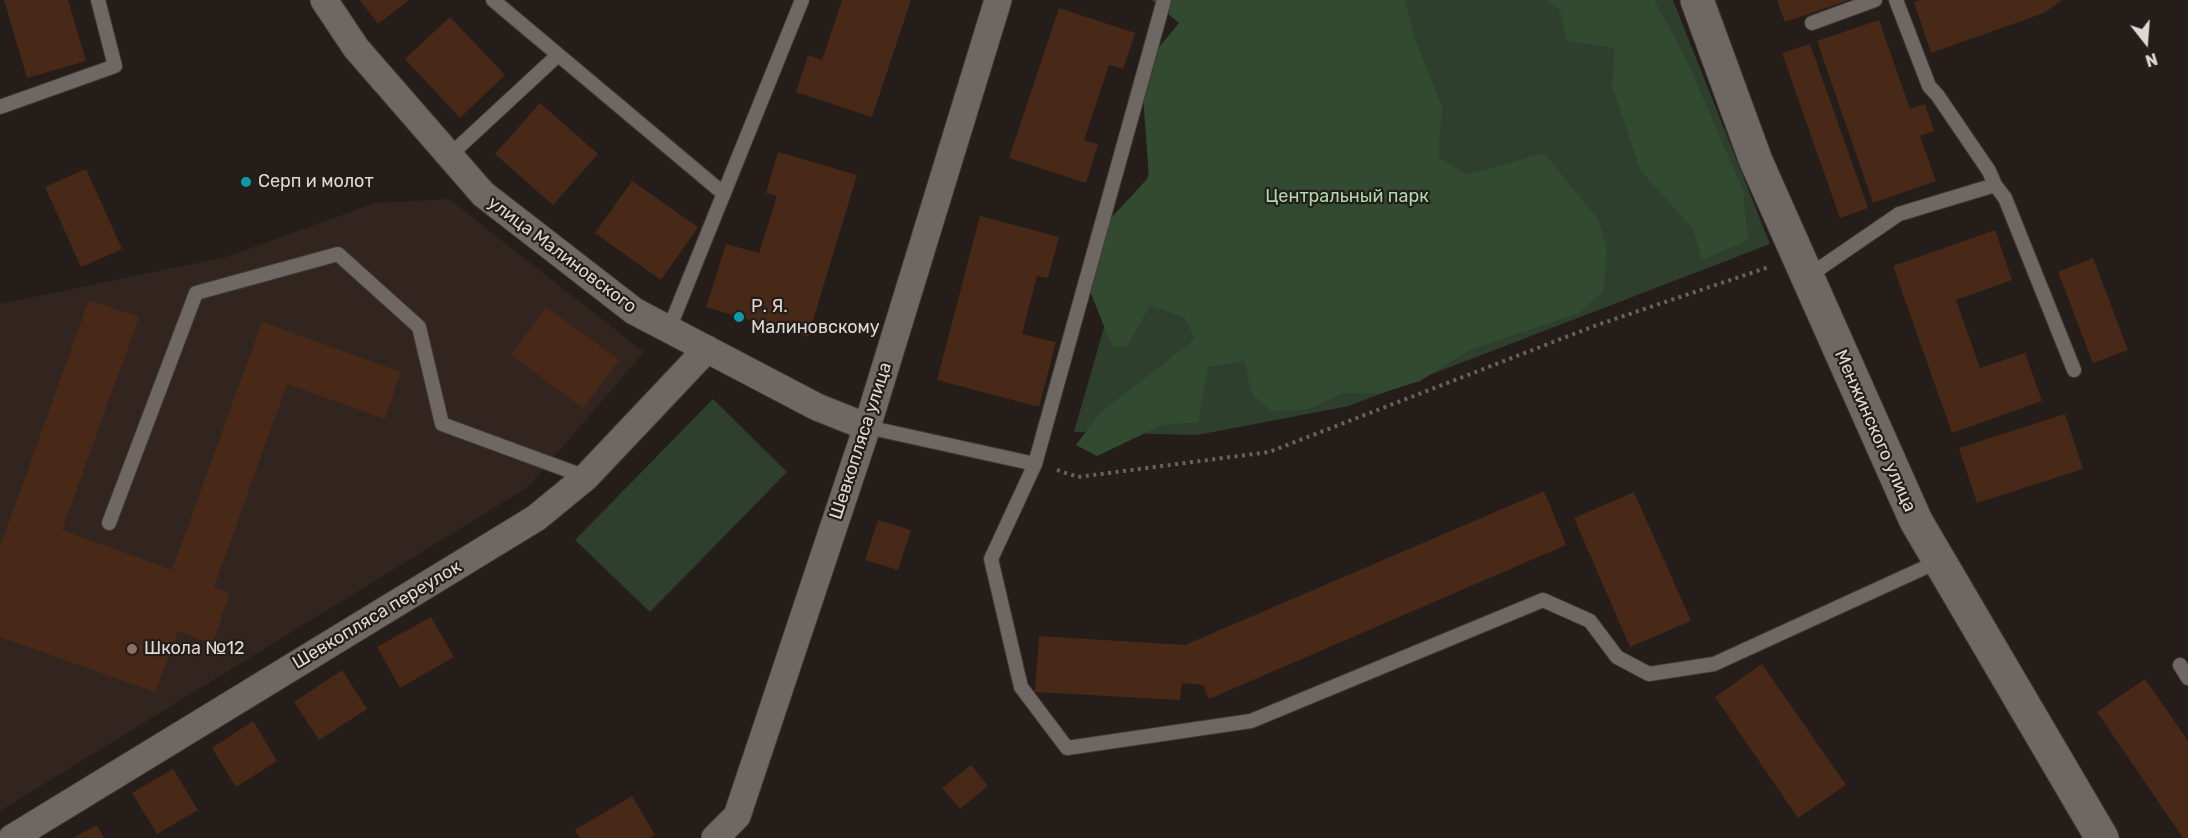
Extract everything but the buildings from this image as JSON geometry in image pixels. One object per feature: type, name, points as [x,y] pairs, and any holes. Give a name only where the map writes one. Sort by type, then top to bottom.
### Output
[{"type":"street","name":"улица Малиновского","points":[[324,0],[356,48],[483,194],[634,310],[817,407],[867,427]]},
{"type":"street","name":"Шевкопляса улица","points":[[715,838],[736,816],[867,427],[998,0]]},
{"type":"street","name":"Менжинского улица","points":[[1697,0],[1756,161],[1916,521],[2102,838]]},
{"type":"street","name":"Шевкопляса переулок","points":[[12,838],[536,518],[586,477],[707,349]]},
{"type":"lane","points":[[0,107],[115,66],[98,0]]},
{"type":"lane","points":[[493,0],[724,194]]},
{"type":"lane","points":[[669,329],[802,0]]},
{"type":"lane","points":[[1164,0],[1035,464],[991,559],[1021,687],[1067,748],[1251,722],[1543,600],[1590,621],[1617,657],[1649,674],[1714,664],[1939,561]]},
{"type":"lane","points":[[1812,22],[1875,0]]},
{"type":"lane","points":[[1896,0],[1929,86],[1989,171],[1995,185],[2005,198],[2074,370]]},
{"type":"lane","points":[[449,156],[558,55]]},
{"type":"lane","points":[[1803,267],[1899,214],[1995,185]]},
{"type":"lane","points":[[109,523],[196,293],[338,254],[419,327],[442,424],[586,477]]},
{"type":"lane","points":[[867,427],[1035,464]]},
{"type":"lane","points":[[2180,665],[2188,678]]},
{"type":"path","points":[[1035,464],[1078,477],[1269,452],[1597,325],[1803,267]]},
{"type":"shaded area","name":"Школа №12","points":[[449,199],[644,352],[528,487],[0,811],[0,304],[226,257],[375,203]]},
{"type":"green space","name":"Центральный парк","points":[[1152,0],[1405,0],[1415,39],[1442,107],[1438,157],[1468,175],[1544,153],[1599,221],[1607,251],[1603,291],[1579,313],[1469,350],[1420,381],[1382,393],[1343,393],[1309,409],[1271,411],[1251,393],[1245,361],[1208,367],[1198,422],[1162,425],[1097,456],[1076,445],[1100,413],[1195,339],[1185,318],[1150,305],[1127,347],[1112,346],[1087,284],[1111,218],[1149,177],[1141,69],[1179,23]]},
{"type":"green space","name":"Центральный парк","points":[[1198,0],[1673,0],[1770,244],[1349,406],[1197,435],[1074,432]]},
{"type":"green space","points":[[1545,0],[1654,0],[1687,61],[1743,191],[1748,240],[1702,260],[1693,229],[1641,171],[1612,86],[1615,48],[1567,41],[1560,10]]},
{"type":"green space","points":[[713,399],[787,472],[650,612],[575,540]]},
{"type":"place","name":"Серп и молот","points":[[246,182]]},
{"type":"place","name":"Р. Я. Малиновскому","points":[[739,317]]},
{"type":"place","name":"Школа №12","points":[[132,649]]}]
